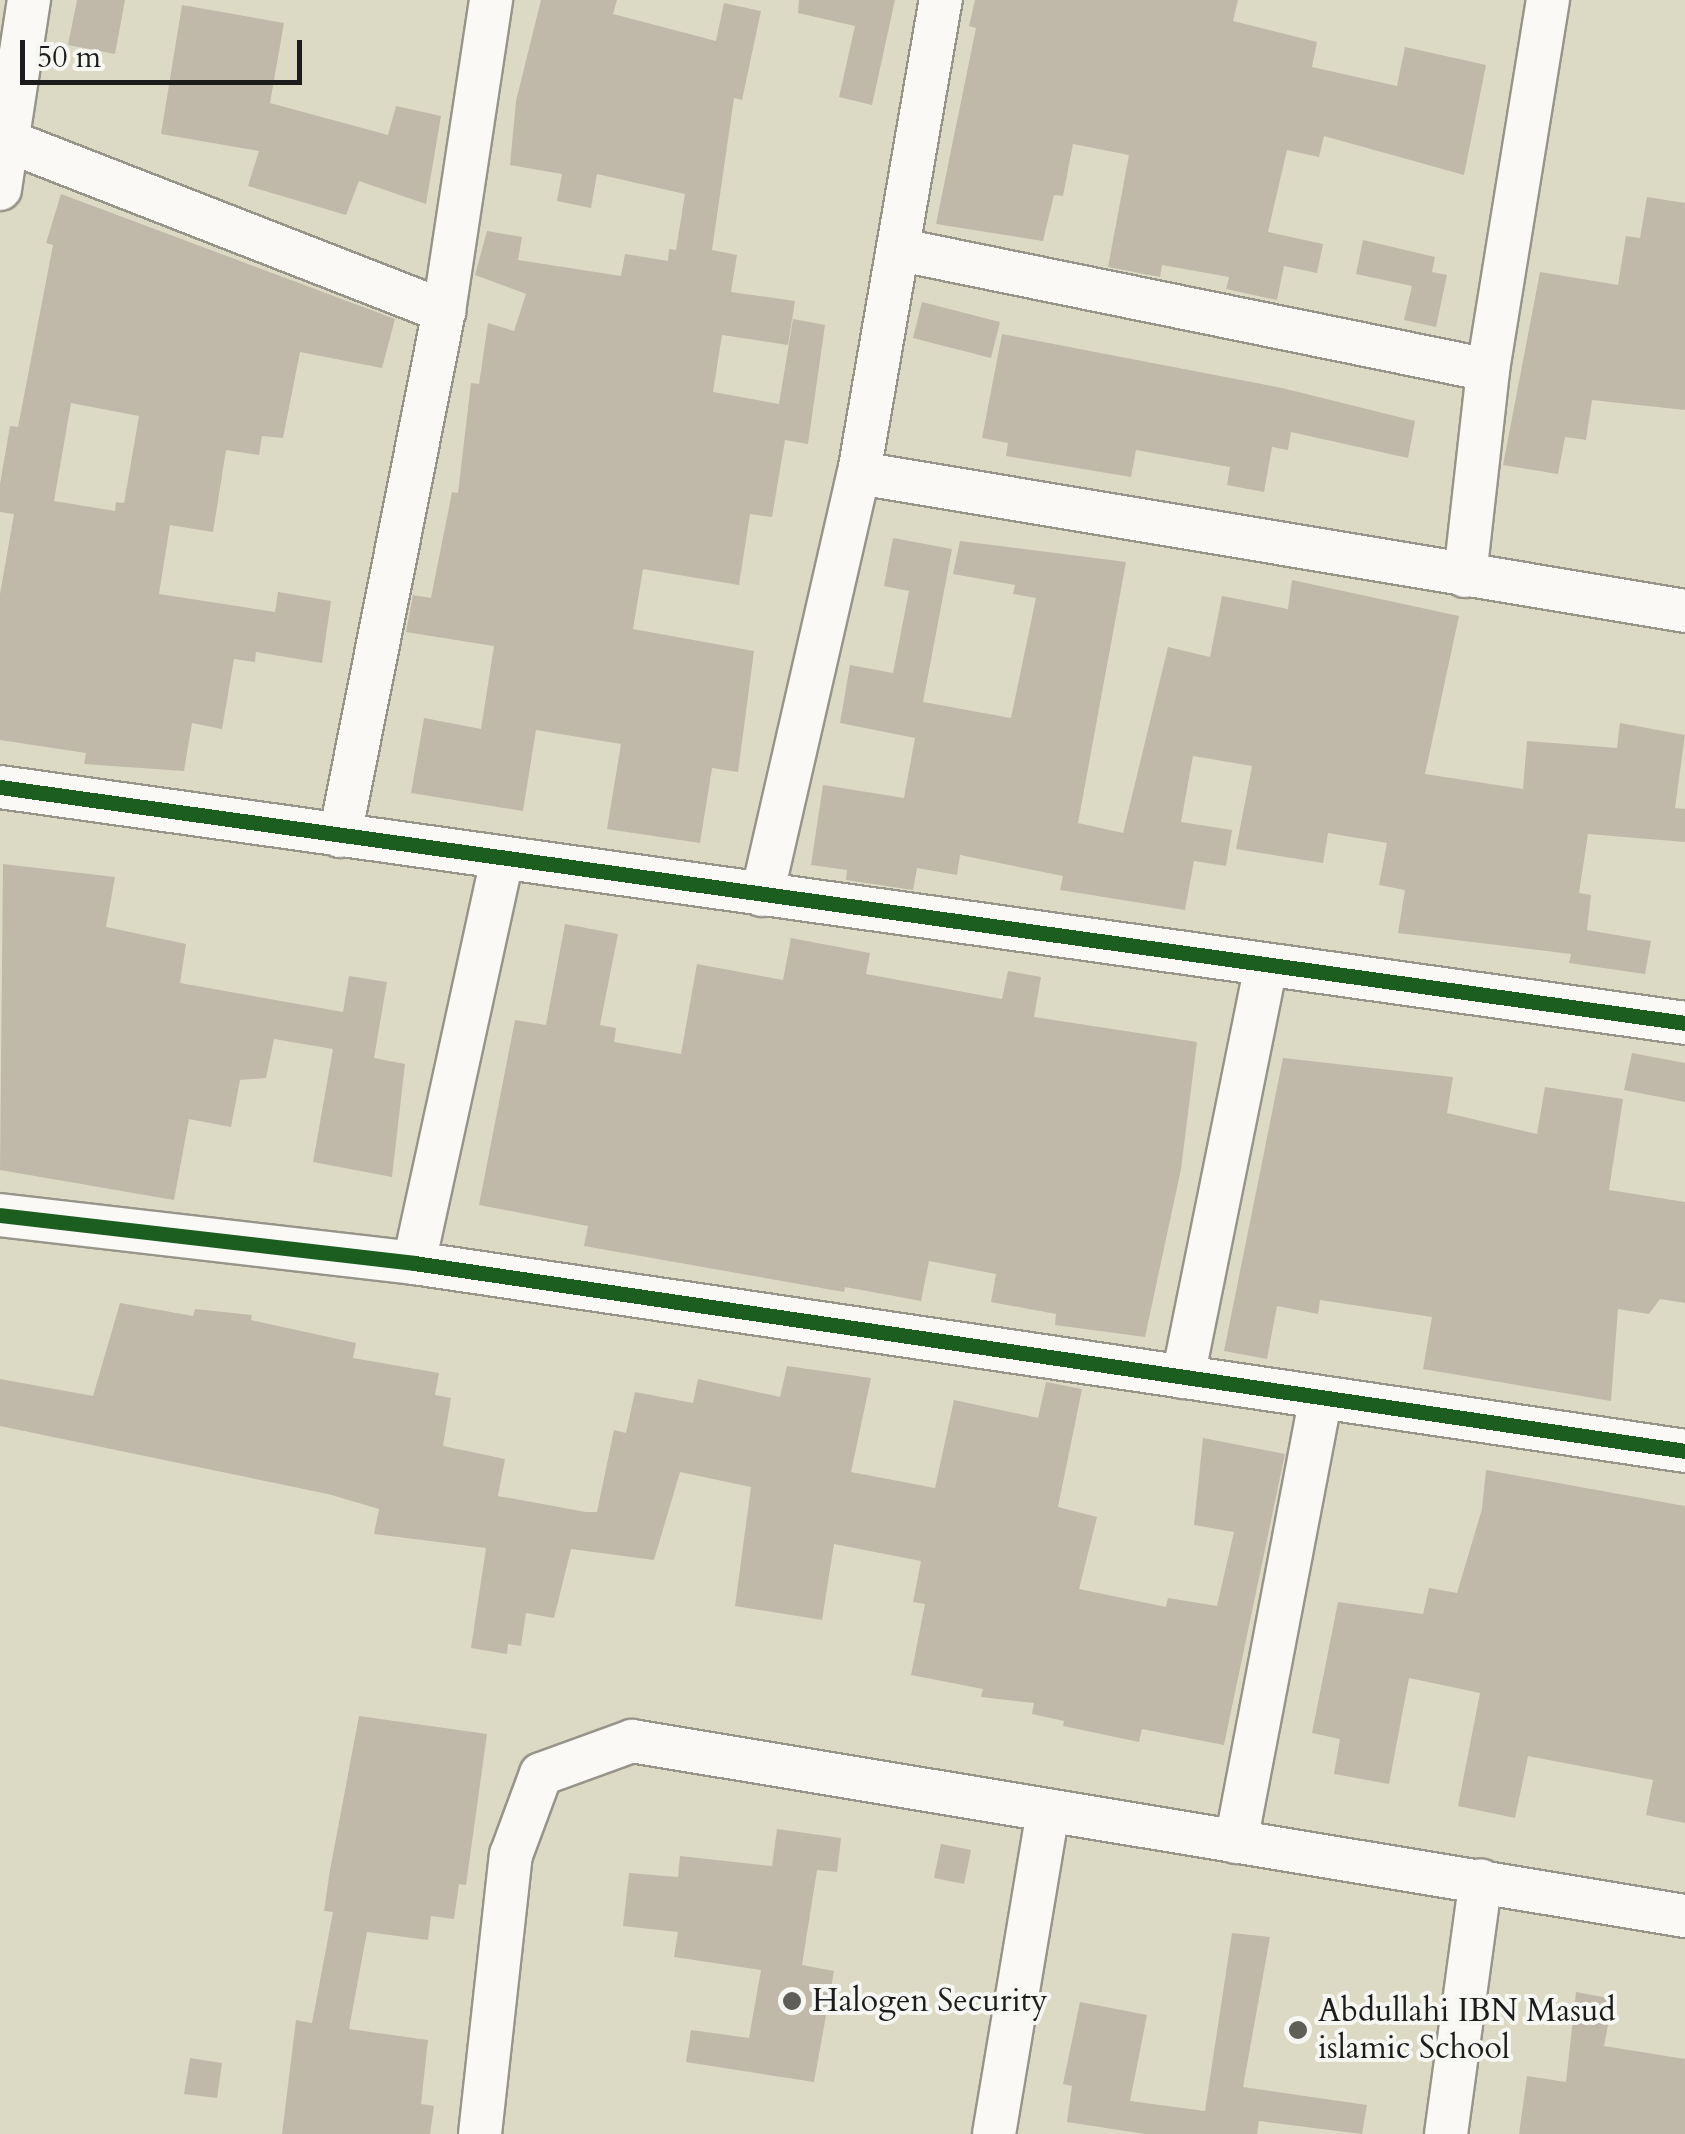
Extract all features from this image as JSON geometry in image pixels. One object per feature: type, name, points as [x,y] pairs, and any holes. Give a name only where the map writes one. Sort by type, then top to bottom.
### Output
[{"type":"street","points":[[0,189],[4,139],[29,0]]},
{"type":"street","points":[[340,836],[444,312],[491,0]]},
{"type":"street","points":[[762,895],[859,473],[902,250],[941,0]]},
{"type":"street","points":[[1464,576],[1488,370],[1548,0]]},
{"type":"street","points":[[4,139],[444,312]]},
{"type":"street","points":[[902,250],[1488,370]]},
{"type":"street","points":[[859,473],[1685,611]]},
{"type":"street","points":[[0,788],[1685,1023]]},
{"type":"street","points":[[414,1263],[502,859]]},
{"type":"street","points":[[1184,1377],[1266,966]]},
{"type":"street","points":[[0,1216],[414,1263],[1685,1451]]},
{"type":"street","points":[[1236,1842],[1322,1398]]},
{"type":"street","points":[[480,2134],[511,1854],[540,1774],[632,1741],[1685,1916]]},
{"type":"street","points":[[994,2134],[1048,1810]]},
{"type":"street","points":[[1446,2134],[1481,1880]]},
{"type":"building","points":[[77,0],[125,0],[115,54],[68,45]]},
{"type":"building","points":[[541,0],[617,0],[613,14],[716,41],[724,3],[761,11],[742,100],[734,98],[712,250],[737,255],[731,292],[795,301],[788,345],[722,335],[713,392],[779,404],[793,319],[825,325],[808,444],[785,440],[772,517],[750,514],[739,585],[643,569],[633,629],[754,651],[738,772],[712,768],[700,843],[607,829],[621,744],[536,730],[523,811],[411,793],[424,718],[481,729],[494,646],[406,632],[413,595],[431,598],[452,492],[458,493],[471,383],[479,384],[488,323],[514,331],[526,294],[475,275],[487,231],[522,237],[518,260],[621,276],[625,254],[668,261],[669,249],[676,250],[685,194],[597,174],[591,208],[557,201],[562,174],[510,165],[516,101]]},
{"type":"building","points":[[799,0],[895,0],[872,105],[839,97],[855,26],[798,13]]},
{"type":"building","points":[[975,0],[1238,0],[1233,21],[1317,42],[1312,67],[1397,86],[1405,47],[1486,65],[1464,175],[1324,136],[1319,157],[1287,150],[1268,232],[1323,244],[1317,273],[1284,266],[1277,300],[1226,289],[1229,277],[1162,265],[1160,277],[1108,267],[1129,155],[1073,144],[1063,196],[1054,195],[1043,241],[936,224],[976,28],[969,26]]},
{"type":"building","points":[[182,5],[284,23],[270,103],[388,135],[396,106],[441,116],[426,204],[359,181],[346,215],[248,186],[259,151],[161,134]]},
{"type":"building","points":[[61,194],[395,319],[382,368],[300,352],[283,438],[262,436],[259,455],[226,450],[213,532],[170,525],[159,594],[275,612],[278,592],[331,601],[322,663],[256,652],[255,662],[234,659],[222,729],[192,723],[184,771],[84,764],[86,753],[0,740],[0,594],[14,514],[0,512],[0,484],[10,426],[18,427],[53,245],[46,243]],"holes":[[[71,403],[139,416],[124,503],[116,502],[115,511],[54,501]]]},
{"type":"building","points":[[1647,197],[1685,203],[1685,410],[1592,400],[1586,440],[1565,437],[1558,474],[1503,465],[1540,272],[1618,285],[1626,236],[1640,238]]},
{"type":"building","points":[[1363,240],[1435,257],[1432,272],[1447,275],[1436,327],[1404,320],[1412,286],[1356,274]]},
{"type":"building","points":[[922,302],[1000,322],[991,358],[913,338]]},
{"type":"building","points":[[1002,334],[1282,388],[1415,421],[1408,458],[1291,432],[1288,450],[1272,447],[1264,492],[1227,485],[1230,467],[1136,450],[1131,477],[1006,456],[1008,443],[982,438]]},
{"type":"building","points":[[893,538],[952,549],[923,702],[1011,718],[1036,598],[1013,594],[1015,585],[953,574],[960,541],[1126,562],[1078,823],[1123,833],[1168,647],[1210,657],[1222,596],[1288,609],[1292,580],[1459,616],[1425,774],[1523,789],[1527,741],[1617,748],[1620,723],[1685,735],[1675,808],[1685,809],[1685,842],[1588,834],[1579,893],[1591,895],[1587,930],[1651,941],[1645,974],[1569,963],[1571,954],[1398,933],[1405,890],[1379,885],[1387,843],[1328,833],[1323,863],[1236,849],[1252,766],[1193,756],[1181,822],[1232,830],[1226,866],[1194,861],[1185,910],[1060,890],[1063,876],[960,855],[957,875],[917,868],[913,890],[846,880],[847,870],[811,865],[823,785],[904,798],[915,738],[840,723],[850,665],[893,673],[909,591],[884,586]]},
{"type":"building","points":[[3,864],[115,877],[106,927],[186,944],[180,983],[343,1012],[349,976],[387,982],[374,1058],[405,1064],[392,1177],[313,1162],[333,1049],[274,1039],[266,1078],[240,1080],[231,1127],[189,1119],[174,1200],[0,1170]]},
{"type":"building","points":[[565,924],[618,934],[600,1025],[616,1028],[614,1042],[681,1054],[697,964],[783,980],[791,938],[870,953],[866,974],[1002,999],[1008,971],[1041,977],[1034,1017],[1197,1042],[1181,1169],[1145,1337],[1055,1325],[1056,1314],[991,1302],[996,1274],[929,1261],[921,1301],[845,1287],[844,1292],[584,1246],[588,1226],[479,1205],[515,1020],[546,1025]]},
{"type":"building","points":[[1632,1053],[1685,1063],[1685,1102],[1624,1090]]},
{"type":"building","points":[[1283,1058],[1453,1077],[1447,1113],[1537,1134],[1545,1087],[1623,1099],[1609,1190],[1685,1202],[1685,1303],[1660,1299],[1649,1314],[1618,1309],[1611,1401],[1423,1369],[1432,1317],[1320,1300],[1318,1314],[1277,1306],[1267,1359],[1224,1351]]},
{"type":"building","points":[[120,1303],[193,1316],[195,1309],[252,1315],[251,1320],[356,1343],[353,1358],[439,1373],[435,1395],[451,1398],[443,1446],[505,1459],[498,1496],[586,1512],[597,1512],[614,1430],[626,1433],[635,1392],[693,1403],[698,1379],[780,1397],[787,1366],[871,1378],[851,1472],[935,1488],[954,1400],[1038,1418],[1046,1382],[1082,1389],[1058,1507],[1097,1517],[1079,1589],[1166,1607],[1168,1598],[1217,1606],[1234,1532],[1194,1525],[1203,1438],[1285,1454],[1224,1745],[1142,1729],[1139,1742],[1063,1726],[1064,1721],[1032,1714],[1034,1703],[981,1697],[983,1689],[911,1675],[925,1604],[913,1602],[921,1561],[834,1544],[822,1620],[735,1606],[751,1487],[680,1472],[654,1560],[571,1549],[554,1618],[526,1613],[521,1646],[508,1644],[507,1654],[471,1648],[486,1548],[374,1534],[379,1509],[328,1494],[0,1426],[0,1379],[93,1396]]},
{"type":"building","points":[[1486,1470],[1685,1506],[1685,1823],[1646,1815],[1653,1780],[1528,1756],[1515,1818],[1458,1806],[1480,1693],[1409,1678],[1389,1784],[1334,1774],[1340,1739],[1312,1733],[1338,1602],[1423,1614],[1429,1588],[1457,1593],[1482,1509]]},
{"type":"building","points":[[359,1716],[487,1734],[466,1885],[459,1884],[454,1919],[431,1916],[428,1940],[367,1932],[349,2029],[428,2040],[421,2104],[434,2106],[430,2134],[282,2134],[296,2020],[312,2023],[333,1912],[324,1911]]},
{"type":"building","points":[[777,1829],[841,1838],[837,1872],[817,1870],[802,1965],[834,1971],[814,2082],[686,2062],[691,2030],[749,2038],[761,1970],[674,1957],[678,1932],[623,1926],[629,1873],[678,1877],[680,1856],[772,1866]]},
{"type":"building","points":[[941,1844],[971,1850],[964,1884],[934,1878]]},
{"type":"building","points":[[1232,1933],[1270,1937],[1243,2087],[1367,2105],[1362,2134],[1259,2121],[1257,2134],[1145,2134],[1067,2122],[1072,2086],[1063,2084],[1080,2002],[1147,2015],[1130,2101],[1205,2111]]},
{"type":"building","points":[[1576,1992],[1613,1999],[1604,2046],[1685,2059],[1685,2134],[1519,2134],[1527,2076],[1566,2082]]},
{"type":"building","points":[[190,2058],[222,2063],[217,2098],[184,2094]]},
{"type":"cycle path","points":[[0,787],[1685,1023]]},
{"type":"cycle path","points":[[0,1215],[414,1263],[1685,1451]]},
{"type":"place","name":"Halogen Security","points":[[792,2001]]},
{"type":"place","name":"Abdullahi IBN Masud islamic School","points":[[1298,2030]]}]
